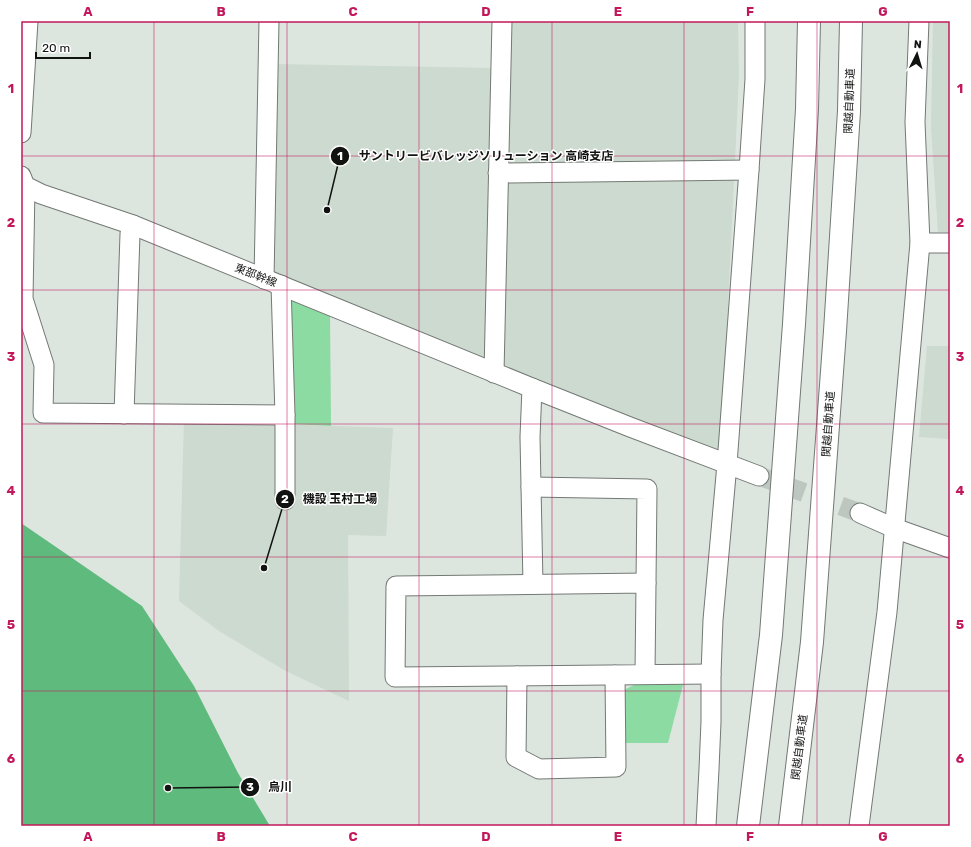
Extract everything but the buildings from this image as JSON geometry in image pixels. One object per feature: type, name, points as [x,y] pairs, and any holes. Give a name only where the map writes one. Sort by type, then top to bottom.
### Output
[{"type":"highway","points":[[748,826],[771,635],[795,308],[807,109],[809,21]]},
{"type":"highway","name":"関越自動車道","points":[[790,826],[812,642],[849,119],[851,21]]},
{"type":"street","points":[[21,133],[24,45],[28,21]]},
{"type":"street","points":[[268,21],[272,282],[286,415],[285,500]]},
{"type":"street","points":[[494,373],[502,21]]},
{"type":"street","points":[[706,826],[711,730],[713,620],[727,464],[749,170],[755,79],[755,21]]},
{"type":"street","points":[[859,826],[887,612],[920,243],[916,122],[918,21]]},
{"type":"street","points":[[498,173],[749,170]]},
{"type":"street","points":[[23,181],[23,299],[44,365],[43,413],[286,415]]},
{"type":"street","name":"東部幹線","points":[[23,181],[40,194],[133,225],[494,373],[759,476]]},
{"type":"street","points":[[124,414],[130,234],[133,225]]},
{"type":"street","points":[[920,243],[950,243]]},
{"type":"street","points":[[532,388],[530,437],[533,584]]},
{"type":"street","points":[[531,487],[647,489],[645,674]]},
{"type":"street","points":[[860,513],[894,528],[950,548]]},
{"type":"street","points":[[646,583],[396,586],[394,677],[711,674]]},
{"type":"street","points":[[516,676],[516,757],[539,769],[616,767],[615,675]]},
{"type":"shaded area","points":[[509,21],[738,21],[739,76],[721,453],[500,366],[379,314],[276,274],[270,266],[276,64],[493,68]]},
{"type":"shaded area","points":[[933,21],[950,21],[950,233],[938,232],[931,128]]},
{"type":"shaded area","points":[[286,294],[330,312],[331,426],[293,424]]},
{"type":"shaded area","points":[[927,346],[950,346],[950,439],[919,437]]},
{"type":"shaded area","points":[[184,421],[393,428],[386,536],[348,535],[349,701],[284,670],[219,631],[179,601]]},
{"type":"shaded area","points":[[21,523],[142,606],[194,686],[238,773],[270,826],[21,826]]},
{"type":"shaded area","points":[[684,681],[668,743],[623,743],[624,690],[638,683]]},
{"type":"tunnel","points":[[759,476],[860,513]]},
{"type":"place","name":"サントリービバレッジソリューション 高崎支店","points":[[327,210]]},
{"type":"place","name":"機設 玉村工場","points":[[264,568]]},
{"type":"place","name":"烏川","points":[[168,788]]}]
